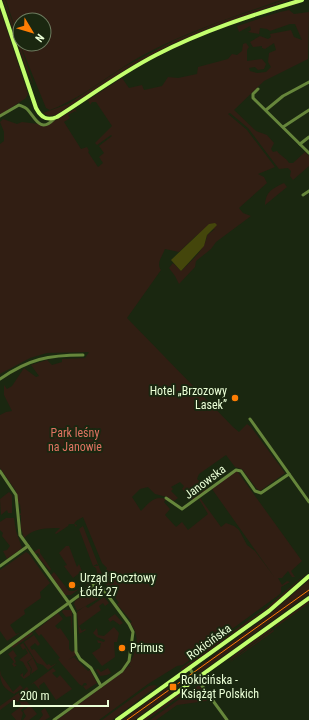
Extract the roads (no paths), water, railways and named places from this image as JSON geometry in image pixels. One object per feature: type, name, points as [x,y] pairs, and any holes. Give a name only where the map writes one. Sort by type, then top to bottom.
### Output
[{"type":"main road","points":[[0,0],[36,108],[44,118],[54,119],[128,71],[172,47],[210,31],[302,0]]},
{"type":"main road","name":"Rokicińska","points":[[117,720],[269,611],[309,576]]},
{"type":"main road","name":"Rokicińska","points":[[138,720],[309,598]]},
{"type":"street","points":[[266,110],[283,96],[309,82]]},
{"type":"street","points":[[258,89],[252,96],[309,153]]},
{"type":"street","points":[[0,116],[19,105],[26,108],[34,120],[39,124],[49,123],[54,119]]},
{"type":"street","points":[[283,127],[309,110]]},
{"type":"street","points":[[300,144],[309,136]]},
{"type":"street","points":[[303,195],[309,191]]},
{"type":"street","points":[[0,379],[31,361],[56,355],[83,355]]},
{"type":"street","points":[[250,419],[309,502]]},
{"type":"street","name":"Janowska","points":[[166,498],[182,509],[236,470],[243,473],[255,491],[261,493],[289,474]]},
{"type":"street","points":[[0,471],[16,495],[18,529],[28,546],[75,613],[77,653],[81,660],[91,668],[101,686]]},
{"type":"street","points":[[0,566],[28,546]]},
{"type":"street","points":[[0,653],[107,575]]},
{"type":"street","points":[[54,720],[127,666],[130,658],[133,636],[129,624],[98,582]]},
{"type":"street","points":[[190,668],[227,720]]},
{"type":"tram line","points":[[127,720],[309,590]]},
{"type":"place","name":"Hotel „Brzozowy Lasek”","points":[[235,398]]},
{"type":"place","name":"Urząd Pocztowy Łódź 27","points":[[72,585]]},
{"type":"place","name":"Primus","points":[[122,648]]},
{"type":"place","name":"Rokicińska - Książąt Polskich","points":[[173,687]]},
{"type":"park label","name":"Park leśny na Janowie","points":[[75,440]]}]
